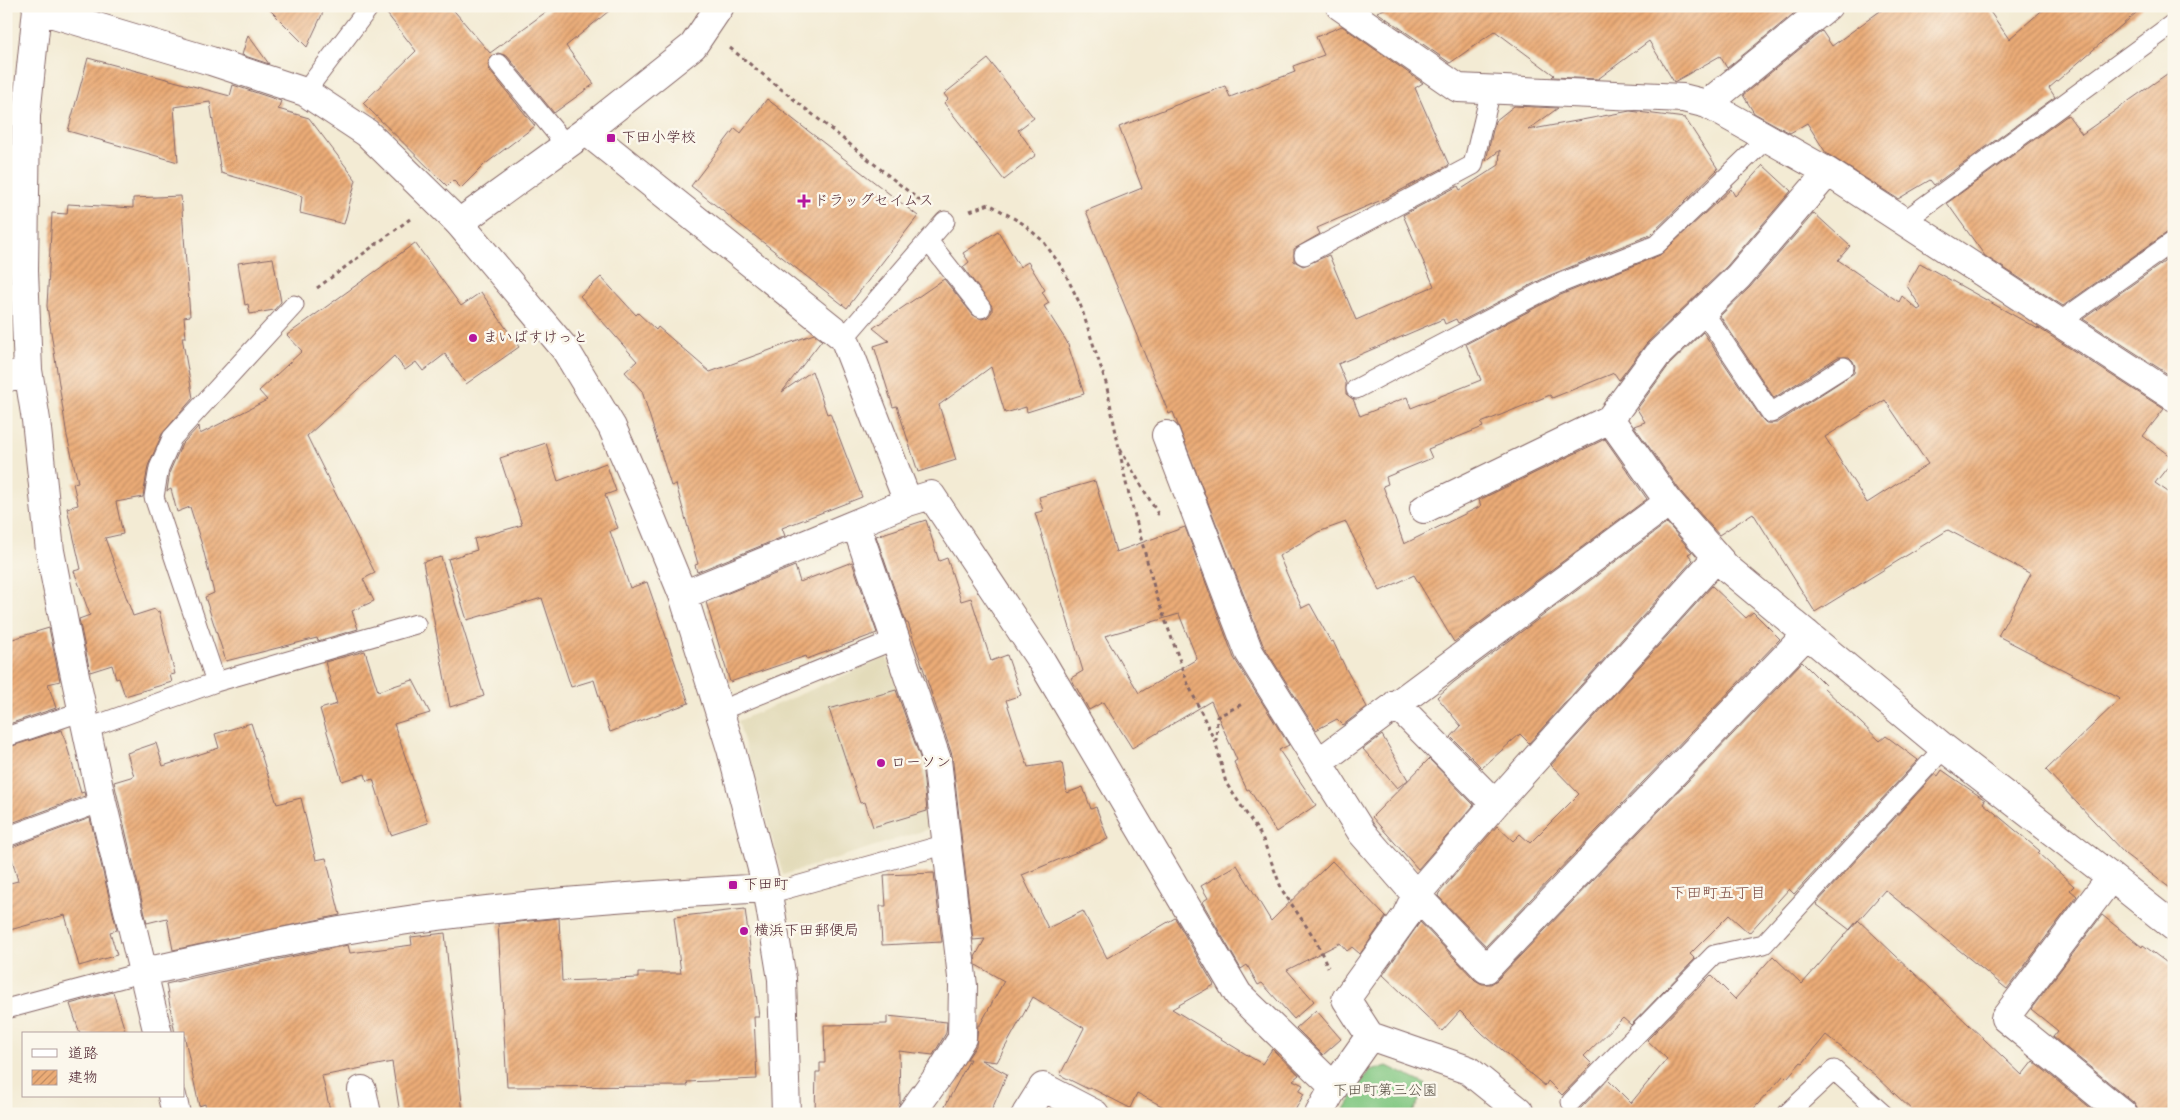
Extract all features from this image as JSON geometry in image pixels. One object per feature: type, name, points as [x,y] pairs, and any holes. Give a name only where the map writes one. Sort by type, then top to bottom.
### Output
[{"type":"street","points":[[1340,6],[1458,88],[1683,98],[1707,104],[1766,139],[1787,148],[1828,172],[2174,397]]},
{"type":"street","points":[[1707,104],[1750,67],[1828,6]]},
{"type":"street","points":[[158,1032],[102,802],[50,551],[36,420],[17,374],[24,271],[26,116],[36,8],[305,92],[367,133],[460,223],[565,349],[607,419],[642,496],[683,595],[731,749],[768,891],[782,979],[786,1114]]},
{"type":"street","points":[[460,223],[576,138],[693,46],[713,18]]},
{"type":"street","points":[[576,138],[844,338],[908,502]]},
{"type":"street","points":[[1424,509],[1610,419],[1657,355],[1738,277],[1828,172]]},
{"type":"street","points":[[1610,419],[1669,502],[1726,567],[1944,748],[2111,876],[2174,928]]},
{"type":"street","points":[[1166,435],[1249,652],[1362,833],[1416,895],[1486,969],[1807,634]]},
{"type":"street","points":[[683,595],[908,502],[931,495],[1042,662],[1238,994],[1334,1087]]},
{"type":"street","points":[[1318,763],[1669,502]]},
{"type":"street","points":[[856,525],[937,760],[962,986],[962,1038],[941,1072],[911,1114]]},
{"type":"street","points":[[1520,1113],[1468,1070],[1370,1036],[1346,999],[1350,997],[1406,916],[1416,895],[1495,804],[1717,557]]},
{"type":"street","points":[[1396,704],[1495,804]]},
{"type":"street","points":[[2111,876],[2004,1018],[2123,1114]]},
{"type":"street","points":[[144,972],[241,950],[406,920],[514,907],[768,891]]},
{"type":"street","points":[[1320,1114],[1334,1087],[1370,1036]]},
{"type":"street","points":[[1026,1114],[1043,1087],[1095,1114]]},
{"type":"street","points":[[172,1098],[176,1114]]},
{"type":"lane","points":[[305,92],[370,6]]},
{"type":"lane","points":[[1903,222],[2174,23]]},
{"type":"lane","points":[[499,64],[576,138]]},
{"type":"lane","points":[[1304,255],[1473,165],[1491,90]]},
{"type":"lane","points":[[1356,389],[1553,286],[1656,245],[1766,139]]},
{"type":"lane","points":[[844,338],[945,221]]},
{"type":"lane","points":[[928,241],[981,308]]},
{"type":"lane","points":[[2058,323],[2174,241]]},
{"type":"lane","points":[[216,682],[154,497],[159,468],[172,438],[294,305]]},
{"type":"lane","points":[[1703,312],[1771,413],[1844,367]]},
{"type":"lane","points":[[6,737],[85,720],[416,624]]},
{"type":"lane","points":[[718,711],[896,639]]},
{"type":"lane","points":[[1571,1102],[1714,956],[1764,944],[1944,748]]},
{"type":"lane","points":[[6,837],[102,802]]},
{"type":"lane","points":[[768,891],[947,844]]},
{"type":"lane","points":[[6,1010],[144,972]]},
{"type":"lane","points":[[1787,1114],[1834,1070],[1883,1114]]},
{"type":"path","points":[[713,18],[945,221],[989,204],[1022,223],[1043,241],[1063,270],[1083,312],[1106,383],[1126,484],[1156,594],[1188,684],[1216,744],[1226,783],[1262,837],[1282,890],[1316,938],[1328,969],[1350,997]]},
{"type":"path","points":[[294,305],[370,247],[436,201]]},
{"type":"path","points":[[1216,744],[1217,717],[1270,686]]},
{"type":"shaded area","points":[[887,657],[935,804],[935,827],[783,875],[738,721]]},
{"type":"green space","name":"下田町第三公園","points":[[1387,1066],[1427,1085],[1412,1114],[1342,1114],[1368,1072]]},
{"type":"building","points":[[266,6],[326,6],[307,47]]},
{"type":"building","points":[[381,6],[450,6],[490,53],[554,6],[615,6],[566,46],[594,84],[554,113],[507,56],[498,53],[492,56],[488,65],[490,71],[535,126],[484,165],[461,188],[453,180],[447,186],[363,103],[416,51]]},
{"type":"building","points":[[1392,6],[1803,6],[1727,68],[1720,56],[1674,82],[1649,41],[1598,79],[1552,77],[1554,75],[1495,31],[1450,63],[1377,12]]},
{"type":"building","points":[[1887,6],[1986,6],[2009,39],[2047,6],[2144,6],[2049,88],[2055,97],[1934,185],[1930,180],[1898,199],[1826,153],[1807,123],[1790,133],[1754,113],[1743,95],[1822,31],[1832,46]]},
{"type":"building","points":[[1342,26],[1423,83],[1415,88],[1449,165],[1386,198],[1317,228],[1320,234],[1294,249],[1294,261],[1303,266],[1329,255],[1356,320],[1434,286],[1403,215],[1458,186],[1460,190],[1499,165],[1500,150],[1486,161],[1495,121],[1514,106],[1558,108],[1528,130],[1630,111],[1685,118],[1718,169],[1650,235],[1548,276],[1458,323],[1456,319],[1445,324],[1443,319],[1338,364],[1346,383],[1346,394],[1353,399],[1360,416],[1407,397],[1411,408],[1481,380],[1466,344],[1558,296],[1660,255],[1731,189],[1735,196],[1763,165],[1791,191],[1727,266],[1646,344],[1619,380],[1614,373],[1552,398],[1550,395],[1481,423],[1483,427],[1428,449],[1432,458],[1386,477],[1388,484],[1383,486],[1404,544],[1481,506],[1479,500],[1605,439],[1647,499],[1454,642],[1414,575],[1380,591],[1346,522],[1318,532],[1279,556],[1302,608],[1310,604],[1331,642],[1333,641],[1367,707],[1343,725],[1337,719],[1316,730],[1263,645],[1173,412],[1169,414],[1086,211],[1142,188],[1119,127],[1225,86],[1230,97],[1295,72],[1293,66],[1324,55],[1316,37]]},
{"type":"building","points":[[248,35],[269,64],[242,55]]},
{"type":"building","points":[[88,58],[230,96],[233,85],[281,101],[278,109],[309,118],[356,180],[344,224],[300,213],[302,196],[221,173],[210,102],[174,107],[178,162],[68,131]]},
{"type":"building","points":[[988,59],[1034,118],[1018,130],[1036,155],[1004,180],[944,103],[948,99],[944,94]]},
{"type":"building","points":[[2174,69],[2174,230],[2168,232],[2063,306],[1985,256],[1947,203],[2068,115],[2082,134]]},
{"type":"building","name":"ドラッグセイムス","points":[[767,99],[918,216],[847,308],[691,186],[735,128],[741,133]]},
{"type":"building","points":[[181,196],[190,316],[184,317],[186,337],[182,337],[193,398],[162,434],[148,466],[143,497],[116,502],[123,534],[105,538],[133,616],[155,609],[157,612],[159,611],[175,674],[170,675],[172,682],[125,696],[119,678],[116,679],[112,665],[90,672],[79,619],[90,615],[74,571],[81,569],[67,508],[78,505],[73,483],[78,482],[67,436],[47,306],[52,213],[67,214],[68,204],[133,208],[133,198]]},
{"type":"building","points":[[1814,213],[1850,246],[1838,260],[1899,302],[1902,296],[1918,310],[1921,308],[1907,286],[1920,263],[2040,330],[2037,327],[2164,409],[2143,436],[2174,459],[2155,483],[2174,496],[2174,891],[2125,854],[2046,770],[2120,699],[1998,636],[2031,574],[1948,530],[1815,612],[1753,513],[1719,535],[1681,492],[1634,426],[1645,422],[1637,409],[1669,365],[1703,332],[1766,423],[1777,423],[1854,373],[1855,366],[1849,357],[1838,357],[1774,398],[1720,316],[1750,287]],"holes":[[[1885,400],[1928,464],[1867,503],[1825,437]]]},
{"type":"building","points":[[998,231],[1020,267],[1028,262],[1045,290],[1042,292],[1049,303],[1044,306],[1067,342],[1084,394],[1027,412],[1026,407],[1005,413],[991,367],[939,405],[956,460],[918,472],[897,406],[893,407],[874,346],[889,341],[873,328],[944,279],[973,315],[982,319],[988,317],[992,312],[992,306],[963,267],[969,262],[963,253]]},
{"type":"building","points":[[415,243],[461,306],[481,292],[519,347],[466,384],[445,354],[423,371],[416,362],[405,370],[394,356],[307,436],[375,573],[363,579],[374,601],[352,611],[358,629],[318,641],[317,638],[226,661],[205,597],[214,593],[190,507],[177,512],[171,489],[167,491],[170,471],[182,444],[199,426],[200,434],[267,400],[259,391],[302,351],[287,335]]},
{"type":"building","points":[[2174,255],[2174,378],[2083,319]]},
{"type":"building","points":[[273,258],[281,302],[274,310],[250,314],[248,304],[245,305],[238,263]]},
{"type":"building","points":[[601,277],[636,315],[638,313],[656,330],[658,327],[710,372],[814,334],[822,340],[782,392],[812,371],[827,414],[830,413],[862,497],[782,528],[785,536],[697,572],[695,565],[698,564],[676,484],[671,486],[642,391],[625,372],[637,361],[580,296]]},
{"type":"building","points":[[546,443],[558,481],[606,463],[616,491],[605,495],[618,528],[610,531],[630,588],[647,582],[689,703],[610,732],[594,680],[571,687],[542,598],[467,620],[448,559],[477,550],[474,539],[522,525],[500,458]]},
{"type":"building","points":[[1095,481],[1116,552],[1185,527],[1234,658],[1289,745],[1279,750],[1316,805],[1276,832],[1249,789],[1247,790],[1234,762],[1237,760],[1211,701],[1132,748],[1103,702],[1089,710],[1071,678],[1083,671],[1035,513],[1043,511],[1039,497]],"holes":[[[1179,614],[1197,659],[1139,693],[1105,636]]]},
{"type":"building","points":[[926,520],[939,561],[947,558],[961,601],[971,598],[991,661],[1007,655],[1021,695],[1006,700],[1028,767],[1062,762],[1067,793],[1083,787],[1091,809],[1096,807],[1108,839],[1022,875],[1048,928],[1083,911],[1107,958],[1175,918],[1214,985],[1172,1009],[1262,1064],[1272,1049],[1299,1075],[1293,1080],[1303,1085],[1299,1091],[1304,1094],[1293,1114],[1177,1114],[1137,1093],[1130,1108],[1089,1087],[1088,1089],[1060,1075],[1084,1028],[1033,997],[997,1062],[981,1060],[1007,1074],[990,1114],[941,1114],[970,1059],[967,1059],[976,1046],[978,1025],[980,1025],[1004,981],[976,965],[975,957],[985,939],[973,940],[952,755],[908,623],[906,623],[876,536]]},
{"type":"building","points":[[1667,523],[1692,552],[1688,554],[1693,560],[1529,743],[1520,734],[1482,768],[1451,737],[1461,726],[1437,697],[1454,682]]},
{"type":"building","points":[[441,557],[484,696],[450,707],[423,562]]},
{"type":"building","points":[[852,562],[877,633],[807,659],[806,656],[730,682],[706,602],[795,566],[800,582]]},
{"type":"building","points":[[1712,586],[1746,618],[1753,612],[1780,639],[1486,946],[1438,896],[1439,893],[1497,826],[1513,841],[1520,834],[1530,843],[1579,794],[1551,765]]},
{"type":"building","points":[[49,628],[60,681],[48,684],[56,708],[6,725],[6,641]]},
{"type":"building","points":[[365,651],[378,691],[413,680],[430,713],[394,724],[428,823],[391,835],[373,779],[367,781],[365,774],[342,781],[320,709],[337,704],[325,662]]},
{"type":"building","points":[[1802,662],[1825,685],[1823,687],[1880,741],[1886,736],[1918,760],[1794,894],[1789,889],[1749,933],[1729,915],[1690,954],[1695,959],[1631,1025],[1623,1018],[1584,1056],[1592,1064],[1562,1095],[1548,1081],[1545,1086],[1483,1034],[1460,1011],[1442,1031],[1383,975],[1420,922],[1475,980],[1482,984],[1491,984],[1497,980]]},
{"type":"building","points":[[896,690],[922,763],[927,811],[873,827],[865,802],[860,803],[829,709]]},
{"type":"building","points":[[251,723],[277,804],[301,798],[316,860],[326,858],[340,915],[173,950],[167,918],[147,923],[114,782],[134,776],[127,753],[156,743],[163,766],[219,748],[215,734]]},
{"type":"building","points":[[62,730],[81,793],[84,792],[85,796],[6,825],[6,748]]},
{"type":"building","points":[[1382,735],[1408,780],[1397,788],[1363,749]]},
{"type":"building","points":[[1429,759],[1474,805],[1418,869],[1372,817]]},
{"type":"building","points":[[1942,770],[1985,800],[1983,803],[2040,851],[2038,853],[2074,886],[2070,890],[2077,896],[2007,989],[1885,890],[1850,930],[1816,904],[1935,774],[1938,776]]},
{"type":"building","points":[[90,818],[117,930],[110,932],[117,955],[79,966],[65,915],[6,931],[6,884],[18,881],[9,848]]},
{"type":"building","points":[[1332,861],[1386,917],[1360,954],[1352,947],[1347,951],[1340,943],[1287,970],[1314,1001],[1294,1019],[1262,983],[1258,985],[1247,965],[1241,969],[1202,902],[1208,898],[1201,886],[1237,865],[1271,921]]},
{"type":"building","points":[[934,873],[942,942],[882,945],[880,906],[886,906],[884,875]]},
{"type":"building","points":[[745,909],[759,1017],[754,1017],[757,1079],[687,1082],[688,1086],[507,1087],[498,924],[559,918],[562,981],[638,978],[638,973],[681,973],[674,917]]},
{"type":"building","points":[[2102,915],[2142,947],[2143,945],[2174,968],[2174,1114],[2138,1114],[2133,1102],[2053,1037],[2058,1031],[2031,1009]]},
{"type":"building","points":[[1858,920],[2022,1075],[2033,1061],[2098,1114],[1916,1114],[1875,1075],[1826,1035],[1803,1063],[1801,1062],[1787,1078],[1784,1075],[1749,1114],[1581,1114],[1578,1111],[1608,1080],[1631,1103],[1667,1059],[1647,1040],[1711,975],[1735,999],[1773,956],[1802,984]]},
{"type":"building","points":[[445,933],[463,1114],[400,1114],[392,1062],[322,1076],[331,1114],[207,1114],[205,1104],[199,1106],[185,1032],[175,1032],[166,984],[348,945],[350,953],[412,945],[411,937]]},
{"type":"building","points":[[113,992],[125,1032],[79,1032],[70,1004]]},
{"type":"building","points":[[1316,1010],[1341,1039],[1323,1055],[1296,1028]]},
{"type":"building","points":[[887,1016],[947,1022],[946,1033],[933,1055],[899,1051],[900,1102],[896,1114],[815,1114],[816,1072],[820,1072],[820,1063],[825,1063],[824,1025],[887,1024]]},
{"type":"place","name":"下田小学校","points":[[611,138]]},
{"type":"place","name":"ドラッグセイムス","points":[[804,201]]},
{"type":"place","name":"まいばすけっと","points":[[473,338]]},
{"type":"place","name":"ローソン","points":[[881,763]]},
{"type":"place","name":"下田町","points":[[733,885]]},
{"type":"place","name":"横浜下田郵便局","points":[[744,931]]},
{"type":"district","name":"下田町五丁目","points":[[1718,893]]}]
